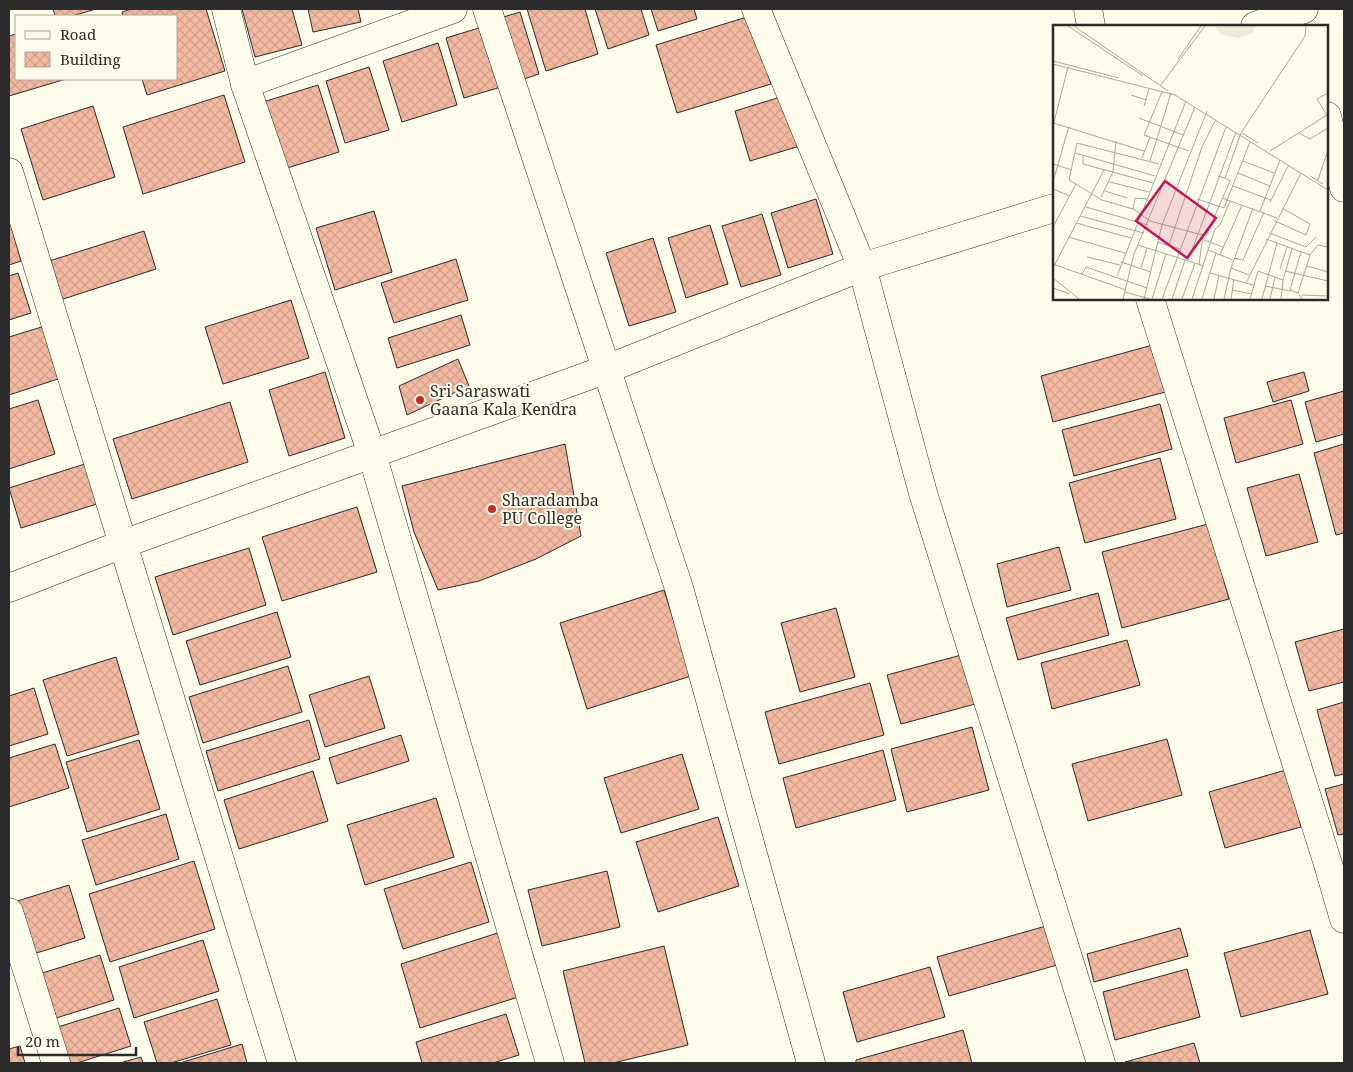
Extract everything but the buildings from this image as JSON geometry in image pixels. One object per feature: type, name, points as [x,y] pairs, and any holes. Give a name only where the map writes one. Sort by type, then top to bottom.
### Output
[{"type":"street","points":[[226,9],[245,84],[372,454],[550,1063]]},
{"type":"street","points":[[245,84],[452,9]]},
{"type":"street","points":[[487,9],[679,588],[811,1063]]},
{"type":"street","points":[[756,9],[862,267],[923,493],[1101,1063]]},
{"type":"street","points":[[1088,9],[1091,25]]},
{"type":"street","points":[[1259,25],[1303,13]]},
{"type":"street","points":[[1328,120],[1344,188]]},
{"type":"street","points":[[9,172],[282,1063]]},
{"type":"street","points":[[1328,193],[1344,194]]},
{"type":"street","points":[[9,588],[123,544],[607,369],[862,267],[1053,208]]},
{"type":"street","points":[[1150,300],[1344,919]]},
{"type":"street","points":[[9,912],[56,1063]]},
{"type":"place","name":"Sri Saraswati Gaana Kala Kendra","points":[[420,400]]},
{"type":"place","name":"Sharadamba PU College","points":[[492,509]]}]
